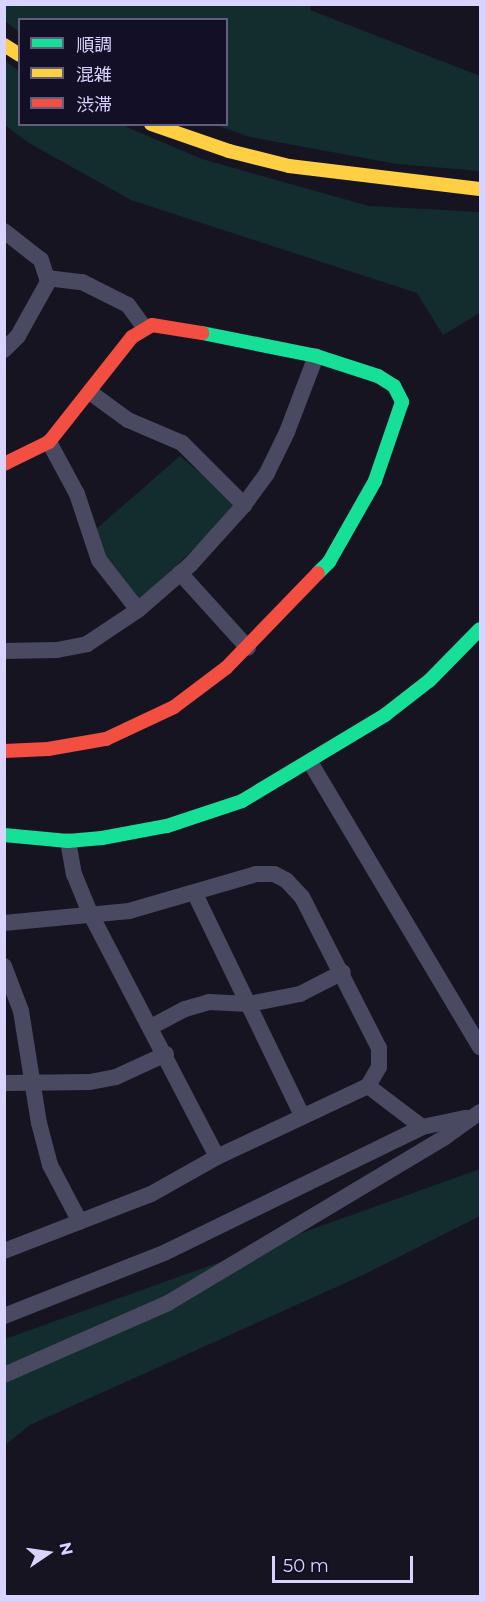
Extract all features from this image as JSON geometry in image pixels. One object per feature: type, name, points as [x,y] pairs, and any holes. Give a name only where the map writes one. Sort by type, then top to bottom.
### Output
[{"type":"street","points":[[4,45],[18,54]]},
{"type":"street","points":[[157,126],[229,151],[289,166],[480,189]]},
{"type":"street","points":[[4,231],[41,260],[47,278],[38,302],[4,350]]},
{"type":"street","points":[[47,278],[73,279],[128,305],[144,327]]},
{"type":"street","points":[[4,464],[50,442],[91,393],[132,337],[144,327],[170,326],[316,356],[388,382],[400,396],[400,414],[375,481],[329,562],[248,648],[174,707],[106,739],[48,749],[4,751]]},
{"type":"street","points":[[4,651],[57,650],[87,644],[138,610],[180,573],[244,506],[279,452],[316,356]]},
{"type":"street","points":[[91,393],[128,420],[182,443],[244,506]]},
{"type":"street","points":[[50,442],[77,494],[99,560],[138,610]]},
{"type":"street","points":[[180,573],[248,648]]},
{"type":"street","points":[[4,836],[68,841],[135,833],[191,820],[242,801],[310,762],[408,698],[480,629]]},
{"type":"street","points":[[310,762],[480,1047]]},
{"type":"street","points":[[68,841],[74,874],[92,916],[166,1054],[217,1157]]},
{"type":"street","points":[[4,923],[92,916],[195,894],[256,874],[274,874],[286,880],[302,897],[343,972],[379,1048],[379,1067],[368,1086],[302,1115],[217,1157],[151,1194],[4,1251]]},
{"type":"street","points":[[195,894],[302,1115]]},
{"type":"street","points":[[4,966],[21,1011],[31,1083],[50,1165],[80,1222]]},
{"type":"street","points":[[151,1027],[186,1009],[209,1002],[249,1004],[300,994],[343,972]]},
{"type":"street","points":[[4,1083],[90,1082],[116,1077],[166,1054]]},
{"type":"street","points":[[368,1086],[422,1127]]},
{"type":"street","points":[[4,1316],[164,1254],[422,1127],[477,1114]]},
{"type":"street","points":[[4,1375],[168,1303],[477,1114]]},
{"type":"green space","points":[[5,4],[311,5],[310,10],[480,76],[480,171],[397,164],[250,137],[219,126],[228,126],[228,18],[18,18],[18,31],[5,21]]},
{"type":"green space","points":[[4,60],[18,70],[18,126],[124,126],[202,159],[369,206],[480,212],[480,313],[443,335],[417,293],[131,200],[29,143],[5,125]]},
{"type":"green space","points":[[180,456],[239,506],[137,603],[108,564],[95,530]]},
{"type":"green space","points":[[480,1169],[480,1216],[363,1275],[30,1425],[5,1445],[5,1339]]},
{"type":"traffic: fast","points":[[202,333],[316,356],[378,376],[394,386],[402,402],[375,481],[329,562],[318,573]]},
{"type":"traffic: fast","points":[[4,835],[68,841],[102,838],[167,826],[242,801],[385,715],[430,680],[480,629]]},
{"type":"traffic: slow","points":[[4,45],[18,54]]},
{"type":"traffic: slow","points":[[157,126],[229,151],[289,166],[480,189]]},
{"type":"traffic: jam","points":[[4,464],[49,442],[132,337],[152,325],[202,333]]},
{"type":"traffic: jam","points":[[4,751],[48,749],[106,739],[174,707],[226,668],[318,573]]}]
